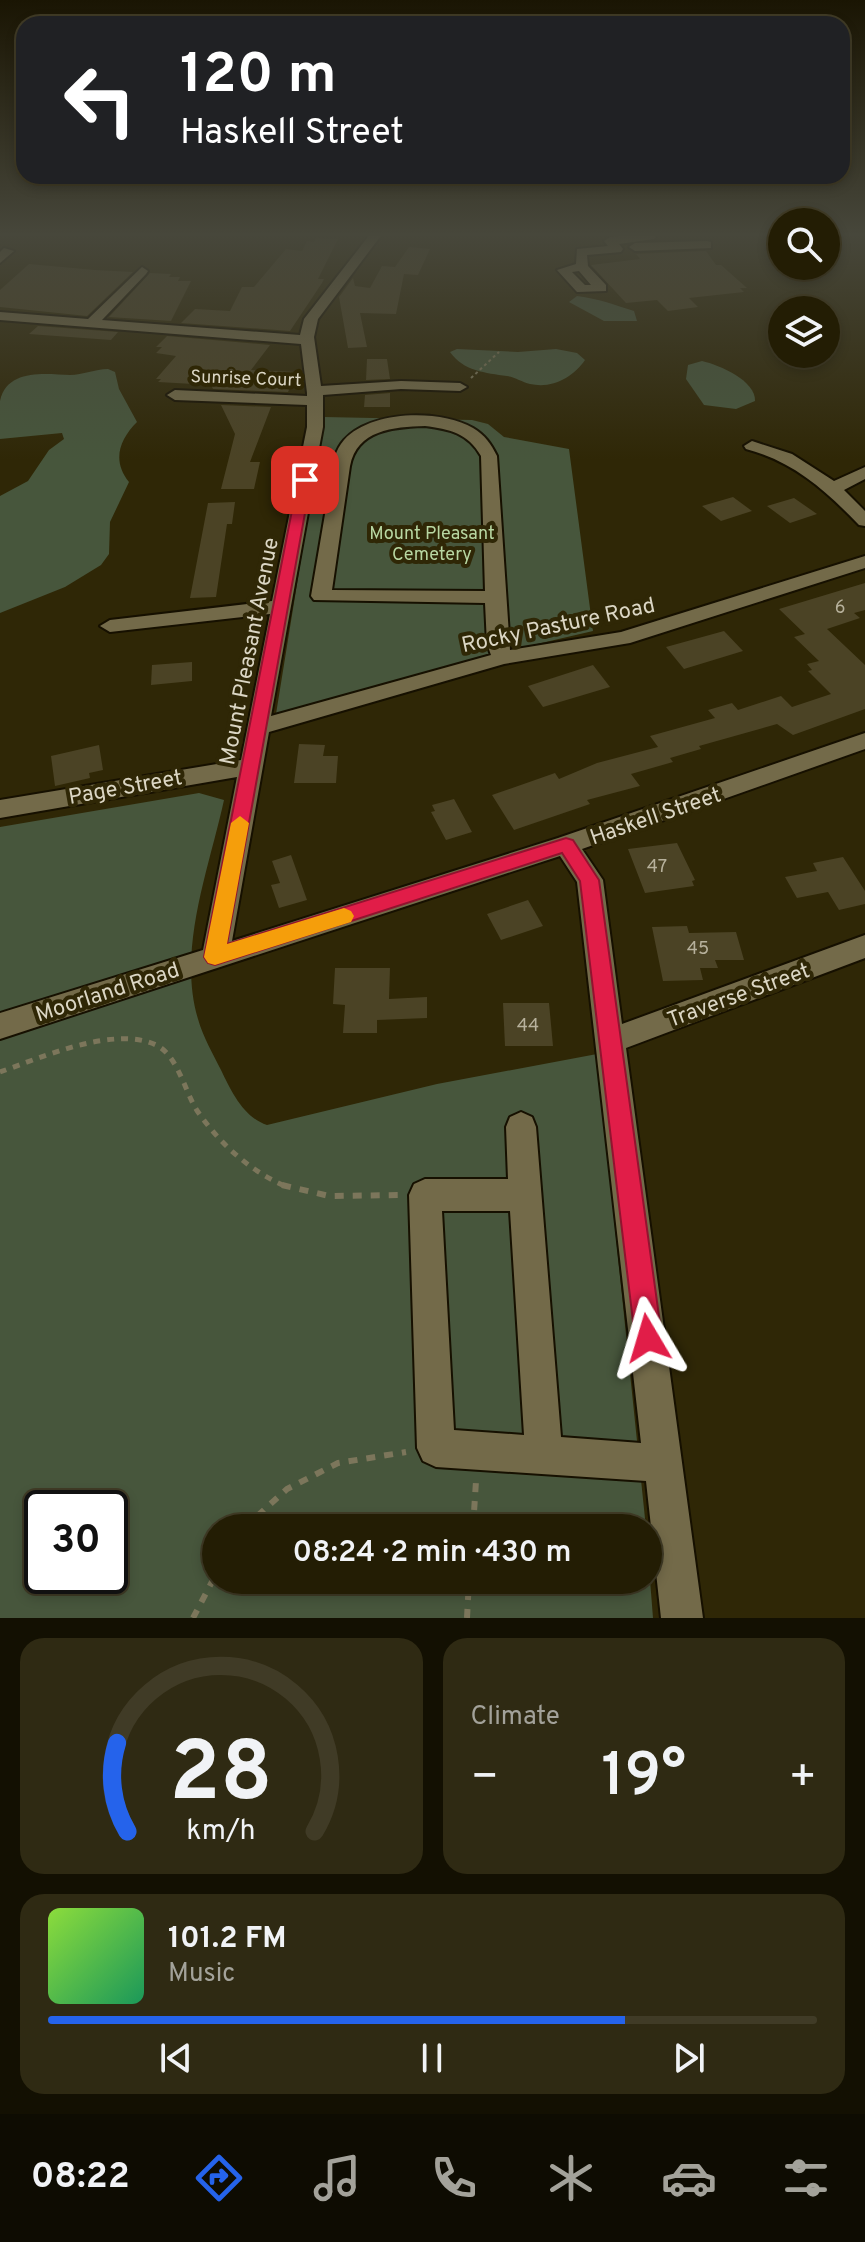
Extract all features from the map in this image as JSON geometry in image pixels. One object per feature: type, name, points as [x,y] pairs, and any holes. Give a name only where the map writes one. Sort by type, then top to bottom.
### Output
[{"type":"street","points":[[92,322],[105,309]]},
{"type":"street","name":"Mount Pleasant Avenue","points":[[215,957],[315,427],[315,396],[308,340],[316,309]]},
{"type":"street","points":[[0,316],[308,340]]},
{"type":"street","name":"Sunrise Court","points":[[175,395],[315,396],[401,385],[460,387]]},
{"type":"street","points":[[495,597],[321,596],[339,480],[348,445],[365,432],[407,421],[436,422],[462,429],[478,438],[489,456],[495,597],[497,644],[503,658]]},
{"type":"street","points":[[752,446],[779,452],[808,467],[865,521]]},
{"type":"street","points":[[833,489],[865,472]]},
{"type":"street","points":[[305,480],[339,480]]},
{"type":"street","name":"Rocky Pasture Road","points":[[259,727],[503,658],[623,638],[865,562]]},
{"type":"street","points":[[110,626],[283,606]]},
{"type":"street","name":"Haskell Street","points":[[215,957],[566,845],[865,741]]},
{"type":"street","name":"Page Street","points":[[0,809],[204,772],[251,767]]},
{"type":"street","points":[[566,845],[590,880],[682,1618]]},
{"type":"street","name":"Traverse Street","points":[[610,1041],[865,946]]},
{"type":"street","name":"Moorland Road","points":[[0,1026],[215,957]]},
{"type":"street","points":[[521,1127],[544,1456]]},
{"type":"street","points":[[525,1195],[425,1195],[436,1448],[663,1463]]},
{"type":"path","points":[[460,387],[499,352]]},
{"type":"path","points":[[0,1072],[89,1045],[129,1040],[155,1044],[166,1052],[177,1069],[199,1118],[254,1170],[305,1193],[425,1195]]},
{"type":"path","points":[[259,1514],[287,1489],[338,1463],[436,1448]]},
{"type":"path","points":[[474,1514],[478,1451]]},
{"type":"path","points":[[193,1618],[206,1594]]},
{"type":"path","points":[[467,1618],[468,1594]]},
{"type":"green space","points":[[581,309],[626,309],[634,311],[637,321],[604,321]]},
{"type":"green space","points":[[457,349],[518,352],[556,349],[577,353],[585,360],[575,372],[562,380],[538,385],[468,367],[450,352]]},
{"type":"green space","points":[[702,361],[727,370],[743,381],[750,387],[755,401],[736,409],[704,405],[686,379],[688,365]]},
{"type":"green space","points":[[108,369],[115,372],[119,389],[137,422],[126,436],[120,451],[121,466],[129,482],[110,522],[109,554],[101,565],[65,587],[0,613],[0,496],[28,481],[49,450],[64,439],[62,433],[0,439],[0,401],[4,390],[19,378],[29,375],[75,375]]},
{"type":"green space","name":"Mount Pleasant Cemetery","points":[[324,417],[472,420],[488,424],[504,437],[569,449],[593,631],[498,653],[276,714]]},
{"type":"green space","points":[[199,793],[224,800],[193,937],[192,992],[203,1032],[229,1086],[245,1110],[259,1121],[267,1125],[437,1084],[597,1054],[645,1514],[202,1514],[202,1594],[651,1594],[653,1618],[0,1618],[0,827]]},
{"type":"building","points":[[15,309],[95,309],[87,316]]},
{"type":"building","points":[[117,309],[177,309],[171,321],[109,317]]},
{"type":"building","points":[[195,309],[230,311],[231,309],[305,309],[290,331],[181,323]]},
{"type":"building","points":[[341,309],[397,309],[396,314],[360,313],[367,347],[348,348]]},
{"type":"building","points":[[38,326],[118,332],[111,340],[29,334]]},
{"type":"building","points":[[167,336],[270,345],[251,370],[297,372],[288,392],[213,389],[211,385],[158,382],[161,379],[156,379],[176,356],[156,353],[162,347],[156,347]]},
{"type":"building","points":[[367,359],[387,359],[390,379],[366,380]]},
{"type":"building","points":[[390,393],[390,407],[364,407],[365,395]]},
{"type":"building","points":[[221,405],[271,407],[250,462],[260,462],[254,489],[221,489],[235,434]]},
{"type":"building","points":[[733,497],[752,511],[721,521],[702,506]]},
{"type":"building","points":[[794,498],[817,514],[790,523],[767,506]]},
{"type":"building","points":[[235,502],[232,524],[227,524],[216,597],[190,598],[208,503]]},
{"type":"building","points":[[865,583],[865,610],[854,613],[860,618],[827,629],[865,665],[865,709],[793,735],[777,724],[699,746],[701,749],[670,758],[673,762],[631,774],[640,786],[587,800],[590,804],[514,830],[492,795],[555,773],[559,779],[597,763],[658,747],[650,736],[715,718],[708,710],[732,703],[738,710],[781,696],[792,707],[831,694],[808,671],[812,670],[807,664],[819,661],[794,637],[805,634],[779,609]]},
{"type":"building","points":[[724,631],[743,651],[684,669],[666,647]]},
{"type":"building","points":[[192,662],[192,681],[151,685],[152,665]]},
{"type":"building","points":[[593,665],[610,687],[543,707],[528,686]]},
{"type":"building","points":[[299,744],[325,745],[323,756],[338,756],[336,783],[294,783]]},
{"type":"building","points":[[99,745],[103,770],[89,773],[90,778],[55,786],[51,756]]},
{"type":"building","points":[[454,799],[472,832],[446,840],[431,812],[435,811],[432,805]]},
{"type":"building","points":[[677,843],[695,880],[692,881],[694,886],[645,893],[628,849]]},
{"type":"building","points":[[291,855],[307,900],[279,908],[271,885],[280,883],[272,861]]},
{"type":"building","points":[[843,857],[865,891],[865,904],[839,910],[828,892],[797,898],[785,877],[817,871],[813,863]]},
{"type":"building","points":[[528,900],[543,926],[501,940],[487,914]]},
{"type":"building","points":[[687,926],[689,933],[736,932],[744,960],[715,960],[718,968],[700,968],[703,980],[663,981],[652,927]]},
{"type":"building","points":[[335,968],[390,968],[389,999],[427,997],[427,1018],[377,1020],[377,1033],[343,1033],[345,1005],[333,1004]]},
{"type":"building","points":[[503,1003],[549,1003],[553,1046],[505,1046]]},
{"type":"slow traffic","points":[[240,823],[215,957],[344,916]]},
{"type":"route","points":[[305,480],[215,957],[566,845],[590,880],[648,1338]]}]
